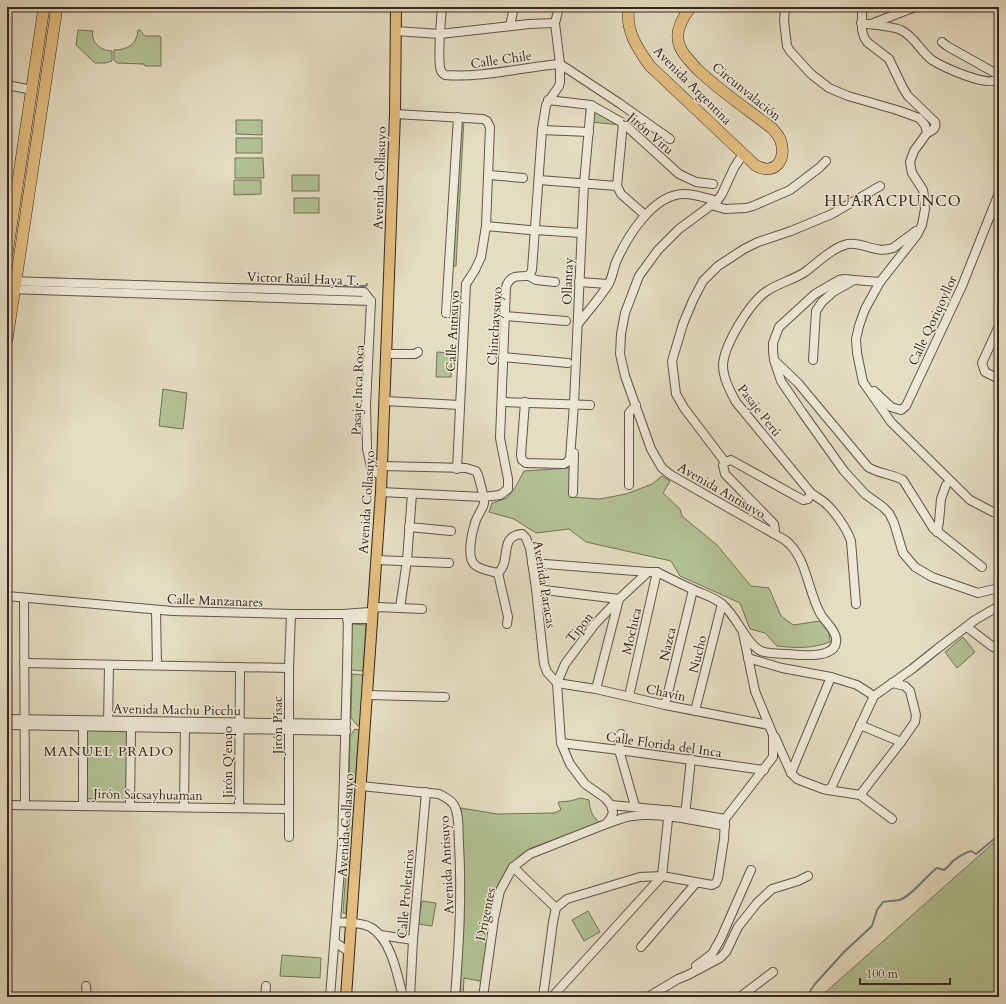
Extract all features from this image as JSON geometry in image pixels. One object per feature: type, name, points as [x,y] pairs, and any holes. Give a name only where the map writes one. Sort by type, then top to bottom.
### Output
[{"type":"highway","points":[[7,254],[12,185],[32,90],[44,7]]},
{"type":"highway","points":[[7,340],[11,286],[57,7]]},
{"type":"highway","name":"Avenida Argentina","points":[[629,7],[628,14],[630,32],[637,48],[650,66],[743,154]]},
{"type":"highway","name":"Circunvalación","points":[[691,7],[680,25],[678,35],[680,47],[688,60],[711,82],[773,129],[782,146],[782,159],[773,168],[766,170],[757,167],[743,154]]},
{"type":"main road","name":"Avenida Collasuyo","points":[[346,997],[381,492],[395,114],[396,7]]},
{"type":"street","points":[[440,34],[442,7]]},
{"type":"street","points":[[510,26],[514,7]]},
{"type":"street","points":[[554,282],[536,280],[529,276],[532,270],[532,230],[539,180],[542,130],[546,105],[559,86],[560,82],[560,64],[555,23],[559,7]]},
{"type":"street","points":[[785,7],[784,21],[787,46],[810,74],[829,88],[848,96],[919,118],[925,125],[927,133]]},
{"type":"street","points":[[862,7],[865,24],[864,37],[867,42],[889,59],[908,96],[936,124],[934,129],[927,133],[914,151],[910,162],[912,173],[923,190],[924,216],[921,227],[917,235],[880,282],[865,309],[859,326],[856,339],[857,353],[863,382],[891,422],[970,500],[999,514]]},
{"type":"street","points":[[865,24],[915,7]]},
{"type":"street","points":[[395,31],[440,34],[544,22],[555,23]]},
{"type":"street","points":[[865,24],[900,29],[915,41],[923,52],[933,60],[958,72],[979,80],[994,82],[998,79],[998,75],[991,70],[942,42]]},
{"type":"street","name":"Calle Chile","points":[[440,34],[441,70],[445,75],[470,76],[531,66],[560,64]]},
{"type":"street","points":[[560,64],[619,103],[670,140]]},
{"type":"street","points":[[7,85],[32,90]]},
{"type":"street","name":"Jirón Viru","points":[[548,100],[591,105],[623,123],[679,174],[696,182],[713,184]]},
{"type":"street","name":"Ollantay","points":[[525,402],[521,455],[522,460],[526,463],[564,464],[568,462],[570,459],[574,404],[584,182],[591,105]]},
{"type":"street","points":[[395,114],[458,117],[446,313]]},
{"type":"street","name":"Calle Antisuyo","points":[[457,469],[466,284],[476,270],[481,257],[486,226],[490,126],[487,121],[483,119],[458,117]]},
{"type":"street","points":[[623,123],[617,186],[622,194],[645,215]]},
{"type":"street","points":[[542,130],[589,132]]},
{"type":"street","name":"Avenida Antisuyo","points":[[742,628],[753,646],[761,651],[769,653],[816,656],[828,652],[836,645],[835,633],[820,614],[811,595],[800,558],[796,551],[785,540],[671,475],[662,468],[651,449],[625,376],[620,354],[621,334],[626,313],[639,276],[658,250],[679,229],[714,203],[722,194],[734,168],[743,154]]},
{"type":"street","points":[[578,324],[608,284],[616,262],[628,240],[645,215],[657,204],[673,196],[683,194],[714,203],[725,209],[746,208],[790,190],[826,161]]},
{"type":"street","points":[[489,175],[523,178]]},
{"type":"street","points":[[539,180],[584,182],[617,186]]},
{"type":"street","points":[[773,533],[775,532],[775,528],[771,521],[725,474],[725,462],[703,435],[678,400],[672,361],[683,324],[703,281],[718,266],[744,249],[758,242],[791,231],[832,214],[880,186]]},
{"type":"street","name":"Calle Qoriqoyllor","points":[[863,382],[891,407],[901,410],[906,406],[962,286],[999,193]]},
{"type":"street","points":[[486,226],[582,233]]},
{"type":"street","name":"Pasaje Perú","points":[[856,604],[851,541],[849,535],[833,511],[824,502],[811,493],[741,407],[728,388],[723,365],[730,338],[754,304],[766,291],[803,273],[831,252],[848,244],[857,244],[878,250],[888,249],[892,248],[921,227]]},
{"type":"street","name":"Chinchaysuyo","points":[[483,497],[500,495],[508,489],[508,479],[500,439],[506,287],[509,281],[515,276],[529,276]]},
{"type":"street","points":[[880,282],[845,279],[839,280],[815,294],[779,327],[773,343],[774,360],[781,381],[844,471],[865,494],[883,506],[889,513],[894,523],[903,553],[915,567],[932,578],[978,593],[999,588]]},
{"type":"street","points":[[813,360],[816,311],[822,302],[833,292],[854,280]]},
{"type":"street","points":[[579,282],[608,284]]},
{"type":"street","name":"Victor Raúl Haya T.","points":[[11,286],[325,290],[364,292],[371,301]]},
{"type":"street","name":"Victor Raúl Haya T.","points":[[11,286],[371,301]]},
{"type":"street","points":[[324,300],[325,290]]},
{"type":"street","name":"Pasaje Inca Roca","points":[[371,301],[366,405],[367,449],[371,467],[378,474],[382,470]]},
{"type":"street","points":[[505,316],[566,321]]},
{"type":"street","points":[[999,326],[982,363],[984,370],[989,375],[999,379]]},
{"type":"street","points":[[386,354],[415,354],[418,352]]},
{"type":"street","points":[[503,357],[568,363]]},
{"type":"street","points":[[774,360],[798,383],[868,468],[903,480],[936,532],[982,568]]},
{"type":"street","points":[[385,401],[460,405]]},
{"type":"street","points":[[502,402],[590,405]]},
{"type":"street","points":[[573,493],[574,404]]},
{"type":"street","points":[[629,485],[629,413],[636,404]]},
{"type":"street","points":[[725,462],[731,460],[803,500],[808,499],[811,493]]},
{"type":"street","points":[[382,470],[466,468],[476,471],[483,497],[483,505],[475,523],[472,538],[471,561],[474,565],[484,570],[498,572],[508,618],[507,624]]},
{"type":"street","points":[[936,532],[939,522],[941,499],[946,486]]},
{"type":"street","points":[[381,492],[483,497]]},
{"type":"street","points":[[400,608],[407,560],[412,494]]},
{"type":"street","points":[[409,527],[451,531]]},
{"type":"street","name":"Avenida Paracas","points":[[498,572],[504,564],[507,545],[510,538],[514,535],[522,534],[526,538],[530,548],[544,664],[547,672],[558,684]]},
{"type":"street","points":[[376,560],[407,560],[449,563]]},
{"type":"street","points":[[532,563],[653,572],[722,604],[732,613],[742,628],[755,692],[791,773],[798,779],[823,790],[860,795],[892,819]]},
{"type":"street","name":"Tipon","points":[[611,805],[605,798],[585,784],[570,764],[561,743],[558,684],[565,664],[596,624],[619,599],[653,572]]},
{"type":"street","name":"Mochica","points":[[629,696],[653,572]]},
{"type":"street","points":[[536,589],[619,599],[596,689]]},
{"type":"street","name":"Nazca","points":[[665,705],[693,590]]},
{"type":"street","name":"Calle Manzanares","points":[[7,596],[156,610],[347,617],[372,615],[378,607],[422,609]]},
{"type":"street","points":[[24,598],[25,805]]},
{"type":"street","name":"Nucho","points":[[696,711],[722,604]]},
{"type":"street","points":[[828,790],[832,786],[874,696],[967,627],[999,606]]},
{"type":"street","points":[[156,610],[157,665]]},
{"type":"street","name":"Jirón Pisac","points":[[289,837],[289,668],[291,614]]},
{"type":"street","points":[[330,997],[342,844],[346,727],[347,617]]},
{"type":"street","points":[[967,627],[993,647],[999,649]]},
{"type":"street","points":[[748,658],[782,668],[831,677],[857,685],[874,696]]},
{"type":"street","points":[[24,663],[289,668]]},
{"type":"street","points":[[108,723],[109,665]]},
{"type":"street","name":"Jirón Q'enqo","points":[[239,808],[240,667]]},
{"type":"street","points":[[791,773],[831,677]]},
{"type":"street","points":[[860,795],[915,722],[916,715],[910,691],[905,686],[892,683]]},
{"type":"street","name":"Chavín","points":[[558,684],[596,689],[665,705],[769,725]]},
{"type":"street","points":[[367,695],[445,697]]},
{"type":"street","name":"Avenida Machu Picchu","points":[[7,719],[25,722],[83,726],[108,723],[131,727],[185,725]]},
{"type":"street","name":"Avenida Machu Picchu","points":[[7,724],[25,722],[346,727]]},
{"type":"street","points":[[184,807],[185,725]]},
{"type":"street","points":[[860,725],[901,742]]},
{"type":"street","points":[[83,726],[83,805]]},
{"type":"street","points":[[130,806],[131,727]]},
{"type":"street","points":[[621,734],[619,750],[635,806]]},
{"type":"street","points":[[543,997],[556,908],[567,899],[640,877],[662,876],[696,883],[712,885],[716,883],[718,878],[725,823],[773,757],[773,735]]},
{"type":"street","name":"Calle Florida del Inca","points":[[561,743],[691,759],[764,770]]},
{"type":"street","points":[[685,815],[691,759]]},
{"type":"street","name":"Avenida Antisuyo","points":[[361,786],[439,794],[449,798],[454,805],[458,817],[461,878],[461,915],[456,997]]},
{"type":"street","name":"Calle Proletarios","points":[[410,997],[413,940],[426,792]]},
{"type":"street","name":"Jirón Sacsayhuaman","points":[[7,805],[289,809]]},
{"type":"street","points":[[606,824],[613,813],[611,805],[635,806],[725,823]]},
{"type":"street","points":[[552,997],[662,876],[668,813]]},
{"type":"street","name":"Drigentes","points":[[483,997],[494,919],[500,891],[513,867],[530,854],[606,824],[632,816],[668,813]]},
{"type":"street","points":[[513,867],[556,908]]},
{"type":"street","points":[[648,997],[678,979],[712,954],[721,938],[751,870]]},
{"type":"street","points":[[678,979],[720,958],[726,952],[738,927],[757,903],[772,889],[798,881],[808,876]]},
{"type":"street","points":[[641,947],[696,883]]},
{"type":"street","points":[[336,922],[369,926],[380,935],[389,949],[396,968],[403,997]]},
{"type":"street","points":[[380,935],[413,940]]},
{"type":"street","points":[[335,942],[349,952]]},
{"type":"street","points":[[740,997],[773,972]]},
{"type":"street","points":[[86,986],[87,997]]},
{"type":"street","points":[[265,997],[266,986]]},
{"type":"green space","points":[[78,30],[93,31],[93,39],[97,45],[100,48],[112,51],[112,61],[106,63],[95,63],[76,45]]},
{"type":"green space","points":[[138,30],[140,30],[145,36],[160,36],[161,66],[117,63],[114,60],[114,50],[124,49],[131,45],[136,39]]},
{"type":"green space","points":[[593,109],[620,125],[591,122]]},
{"type":"green space","points":[[461,119],[464,119],[456,266],[453,266]]},
{"type":"green space","points":[[236,120],[262,120],[262,135],[236,134]]},
{"type":"green space","points":[[236,138],[262,138],[262,153],[236,153]]},
{"type":"green space","points":[[235,158],[263,158],[264,178],[235,178]]},
{"type":"green space","points":[[292,175],[319,175],[319,191],[292,191]]},
{"type":"green space","points":[[234,180],[261,180],[261,194],[234,195]]},
{"type":"green space","points":[[294,198],[319,198],[319,213],[294,213]]},
{"type":"green space","points":[[437,352],[452,353],[451,377],[436,377]]},
{"type":"green space","points":[[163,389],[187,393],[183,429],[159,426]]},
{"type":"green space","points":[[570,468],[570,497],[600,499],[626,494],[652,484],[662,476],[670,481],[663,493],[680,509],[682,516],[717,545],[751,586],[769,588],[781,616],[793,625],[820,621],[829,633],[830,642],[816,646],[804,647],[777,646],[765,633],[750,629],[740,603],[680,576],[671,561],[586,542],[569,529],[536,533],[514,519],[489,512],[492,503],[507,498],[515,488],[524,471]]},
{"type":"green space","points":[[352,624],[366,625],[363,671],[351,670]]},
{"type":"green space","points":[[963,637],[975,652],[957,668],[945,652]]},
{"type":"green space","points":[[352,674],[364,675],[360,726],[357,725],[351,718]]},
{"type":"green space","points":[[86,728],[129,728],[129,798],[85,799]]},
{"type":"green space","points":[[355,729],[359,730],[355,783],[349,782],[350,736]]},
{"type":"green space","points":[[349,788],[355,789],[351,866],[346,865]]},
{"type":"green space","points":[[581,798],[589,800],[592,813],[600,823],[531,848],[515,860],[504,875],[496,892],[490,912],[485,952],[483,991],[480,981],[464,978],[463,997],[460,997],[464,892],[461,808],[497,814],[554,813],[561,810],[558,802]]},
{"type":"green space","points":[[999,838],[999,997],[820,997],[845,975]]},
{"type":"green space","points":[[346,869],[351,869],[348,913],[343,913]]},
{"type":"green space","points":[[422,901],[436,903],[432,926],[418,924]]},
{"type":"green space","points":[[588,911],[600,932],[584,941],[572,920]]},
{"type":"green space","points":[[282,955],[321,958],[320,978],[280,976]]},
{"type":"waterway","points":[[37,278],[220,284],[366,286],[367,284]]},
{"type":"waterway","points":[[806,997],[815,984],[844,952],[872,926],[877,910],[883,902],[903,898],[913,891],[937,868],[944,870],[953,861],[971,851],[976,854],[999,835]]},
{"type":"district","name":"HUARACPUNCO","points":[[893,201]]},
{"type":"district","name":"MANUEL PRADO","points":[[109,751]]}]
